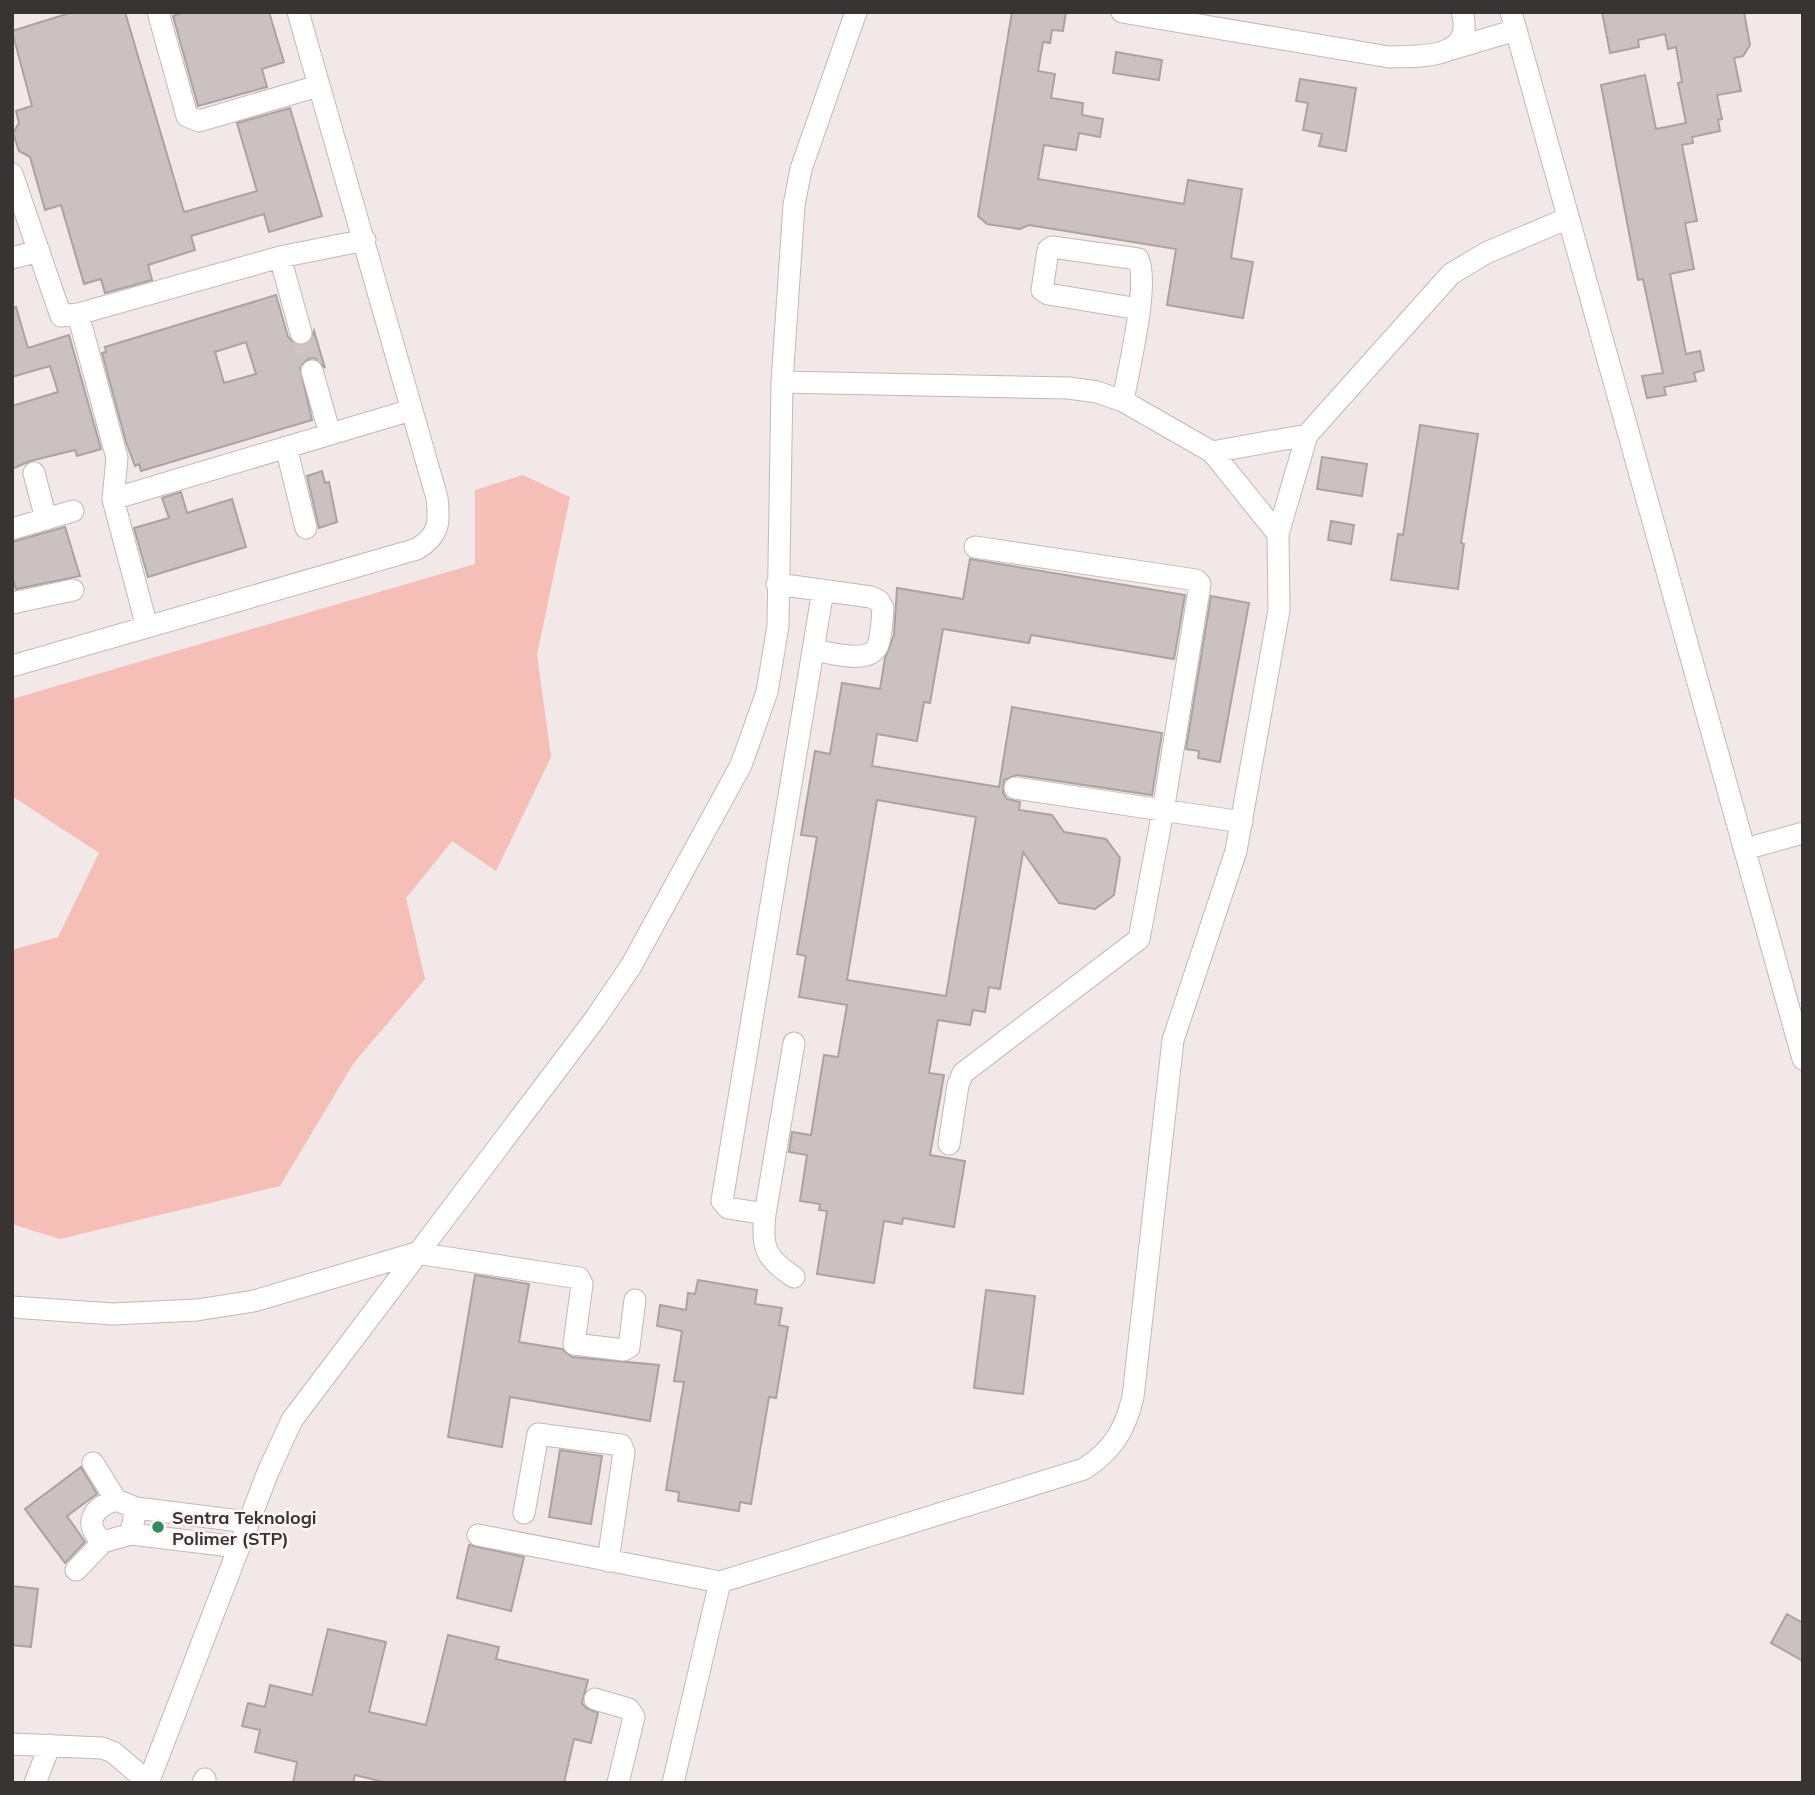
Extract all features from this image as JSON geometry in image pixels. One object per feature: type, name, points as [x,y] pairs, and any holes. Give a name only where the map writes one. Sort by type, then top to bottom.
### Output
[{"type":"lane","points":[[158,12],[187,116],[192,120],[318,86]]},
{"type":"lane","points":[[12,666],[417,549],[432,540],[439,519],[437,498],[298,12]]},
{"type":"lane","points":[[12,1744],[102,1748],[113,1752],[148,1782],[248,1522],[292,1420],[595,1019],[631,966],[741,765],[757,726],[775,656],[782,382],[794,205],[798,181],[856,12]]},
{"type":"lane","points":[[1122,12],[1389,57],[1430,56],[1513,21],[1566,219],[1803,1059]]},
{"type":"lane","points":[[1452,49],[1460,42],[1465,22],[1462,12]]},
{"type":"lane","points":[[12,174],[59,313],[66,317],[280,257],[365,240]]},
{"type":"lane","points":[[478,1535],[720,1582],[1084,1469],[1104,1455],[1117,1440],[1133,1397],[1173,1040],[1228,881],[1242,822],[1279,610],[1278,534],[1307,435],[1451,274],[1486,253],[1566,219]]},
{"type":"lane","points":[[1123,401],[1139,310],[1143,269],[1138,259],[1052,247],[1048,250],[1042,290],[1048,294],[1139,310]]},
{"type":"lane","points":[[12,258],[39,251]]},
{"type":"lane","points":[[280,257],[301,333]]},
{"type":"lane","points":[[78,314],[117,458],[113,499],[147,627]]},
{"type":"lane","points":[[312,371],[330,434]]},
{"type":"lane","points":[[782,382],[1069,388],[1097,391],[1123,401],[1212,452],[1278,534]]},
{"type":"lane","points":[[113,499],[411,410]]},
{"type":"lane","points":[[1212,452],[1307,435]]},
{"type":"lane","points":[[286,447],[306,528]]},
{"type":"lane","points":[[34,473],[46,519]]},
{"type":"lane","points":[[12,529],[74,511]]},
{"type":"lane","points":[[949,1144],[958,1084],[963,1073],[1139,939],[1200,584],[1196,580],[975,547]]},
{"type":"lane","points":[[776,584],[879,601],[883,608],[878,646],[871,654],[859,656],[813,650]]},
{"type":"lane","points":[[12,603],[73,590]]},
{"type":"lane","points":[[765,1214],[728,1208],[723,1201],[823,590]]},
{"type":"lane","points":[[1015,788],[1242,822]]},
{"type":"lane","points":[[1745,849],[1803,833]]},
{"type":"lane","points":[[794,1043],[765,1214],[768,1256],[776,1266],[794,1277]]},
{"type":"lane","points":[[12,1307],[113,1314],[197,1310],[254,1301],[416,1253],[579,1278],[582,1284],[574,1344],[628,1350],[635,1300]]},
{"type":"lane","points":[[524,1513],[538,1434],[621,1445],[625,1452],[608,1561]]},
{"type":"lane","points":[[93,1463],[126,1504],[131,1534]]},
{"type":"lane","points":[[103,1542],[92,1530],[93,1514],[104,1504],[126,1504],[248,1522]]},
{"type":"lane","points":[[76,1570],[103,1542],[131,1534],[239,1547]]},
{"type":"lane","points":[[673,1783],[720,1582]]},
{"type":"lane","points":[[595,1699],[629,1709],[634,1717],[618,1783]]},
{"type":"lane","points":[[34,1783],[50,1745]]},
{"type":"shaded area","points":[[523,475],[570,497],[537,655],[551,757],[496,871],[452,841],[406,898],[425,979],[353,1064],[280,1186],[60,1239],[12,1224],[12,950],[58,937],[99,853],[12,796],[12,699],[475,564],[475,490]]},
{"type":"building","points":[[73,12],[125,12],[184,212],[257,191],[237,123],[290,108],[322,216],[269,232],[264,214],[191,236],[195,250],[148,265],[152,280],[105,293],[101,279],[84,284],[61,205],[45,210],[30,157],[19,151],[13,133],[19,123],[16,111],[32,106],[12,31]]},
{"type":"building","points":[[185,12],[269,12],[284,62],[262,69],[267,87],[198,106],[173,16]]},
{"type":"building","points":[[1012,12],[1066,12],[1063,31],[1052,30],[1050,43],[1043,42],[1038,71],[1055,74],[1051,98],[1083,103],[1082,115],[1103,119],[1100,137],[1079,133],[1076,150],[1044,145],[1038,179],[1184,204],[1188,180],[1242,189],[1231,258],[1253,262],[1243,318],[1167,305],[1176,249],[1029,225],[1020,229],[987,224],[978,216]]},
{"type":"building","points":[[1602,12],[1744,12],[1750,45],[1743,56],[1734,58],[1741,91],[1717,95],[1722,119],[1718,120],[1720,131],[1692,137],[1693,143],[1682,145],[1697,221],[1685,223],[1694,269],[1670,274],[1686,354],[1700,351],[1704,370],[1694,373],[1696,381],[1664,387],[1666,395],[1647,398],[1642,376],[1663,373],[1643,279],[1638,280],[1601,85],[1645,75],[1656,129],[1686,123],[1678,83],[1682,82],[1676,47],[1668,49],[1665,34],[1638,40],[1639,47],[1610,53]]},
{"type":"building","points":[[1116,52],[1162,60],[1159,80],[1113,73]]},
{"type":"building","points":[[1300,79],[1356,88],[1346,151],[1319,146],[1322,134],[1303,130],[1308,103],[1296,101]]},
{"type":"building","points":[[276,295],[288,337],[297,345],[304,346],[311,342],[314,331],[325,368],[315,358],[308,359],[300,367],[312,420],[141,471],[139,464],[135,466],[126,442],[102,353],[106,352],[105,347]],"holes":[[[246,342],[256,374],[224,383],[215,352]]]},
{"type":"building","points":[[16,307],[28,348],[69,335],[101,449],[77,456],[75,450],[30,461],[12,469],[12,406],[58,392],[50,366],[12,377],[12,308]]},
{"type":"building","points":[[1420,425],[1478,434],[1461,543],[1464,544],[1458,589],[1391,580],[1398,534],[1403,535]]},
{"type":"building","points":[[1322,457],[1367,464],[1362,496],[1317,489]]},
{"type":"building","points":[[322,471],[325,483],[329,482],[337,522],[319,528],[307,476]]},
{"type":"building","points":[[181,492],[187,513],[232,499],[246,547],[148,577],[134,528],[169,518],[162,498]]},
{"type":"building","points":[[1331,521],[1354,525],[1351,544],[1328,540]]},
{"type":"building","points":[[65,527],[80,576],[16,589],[12,576],[12,542]]},
{"type":"building","points":[[970,559],[1185,595],[1174,659],[1031,635],[1029,643],[943,629],[930,703],[924,702],[917,741],[877,734],[872,766],[999,787],[1012,707],[1162,733],[1152,795],[1017,775],[1004,780],[1003,793],[1007,799],[1020,802],[1019,810],[1052,815],[1064,832],[1106,839],[1120,858],[1114,895],[1095,909],[1059,903],[1023,852],[1000,989],[989,987],[985,1012],[973,1010],[970,1025],[938,1020],[929,1073],[944,1075],[930,1155],[965,1161],[954,1227],[903,1218],[902,1224],[884,1221],[874,1283],[817,1274],[827,1211],[819,1210],[820,1204],[800,1201],[807,1155],[789,1152],[792,1132],[811,1135],[824,1055],[838,1057],[847,1005],[799,997],[806,956],[797,954],[817,837],[801,835],[815,751],[830,754],[842,683],[880,689],[885,658],[894,635],[897,588],[963,599]],"holes":[[[877,800],[976,817],[946,996],[847,980]]]},
{"type":"building","points":[[1211,596],[1249,603],[1220,762],[1198,758],[1199,751],[1186,749]]},
{"type":"building","points":[[475,1275],[529,1284],[519,1342],[562,1349],[572,1357],[659,1365],[650,1421],[510,1397],[502,1447],[448,1437]]},
{"type":"building","points":[[698,1280],[757,1290],[755,1304],[782,1308],[779,1325],[788,1327],[776,1398],[769,1397],[751,1504],[740,1502],[739,1511],[678,1501],[679,1492],[666,1490],[684,1382],[674,1381],[682,1331],[657,1326],[660,1305],[686,1310],[688,1293],[695,1294]]},
{"type":"building","points":[[986,1290],[1035,1296],[1023,1394],[974,1388]]},
{"type":"building","points":[[560,1450],[602,1456],[591,1524],[549,1517]]},
{"type":"building","points":[[81,1467],[97,1494],[67,1516],[85,1542],[65,1563],[25,1509]]},
{"type":"building","points":[[469,1545],[524,1557],[511,1611],[457,1598]]},
{"type":"building","points":[[12,1586],[38,1589],[31,1647],[12,1645]]},
{"type":"building","points":[[1787,1614],[1803,1623],[1803,1661],[1771,1643]]},
{"type":"building","points":[[328,1629],[386,1642],[369,1712],[426,1725],[448,1635],[499,1647],[496,1659],[588,1680],[582,1703],[586,1708],[598,1713],[591,1743],[574,1739],[564,1783],[388,1783],[355,1775],[353,1783],[293,1783],[297,1762],[255,1752],[260,1730],[242,1726],[248,1703],[265,1707],[270,1685],[312,1695]]},
{"type":"tunnel","points":[[301,333],[312,371]]},
{"type":"place","name":"Sentra Teknologi Polimer (STP)","points":[[158,1527]]}]
